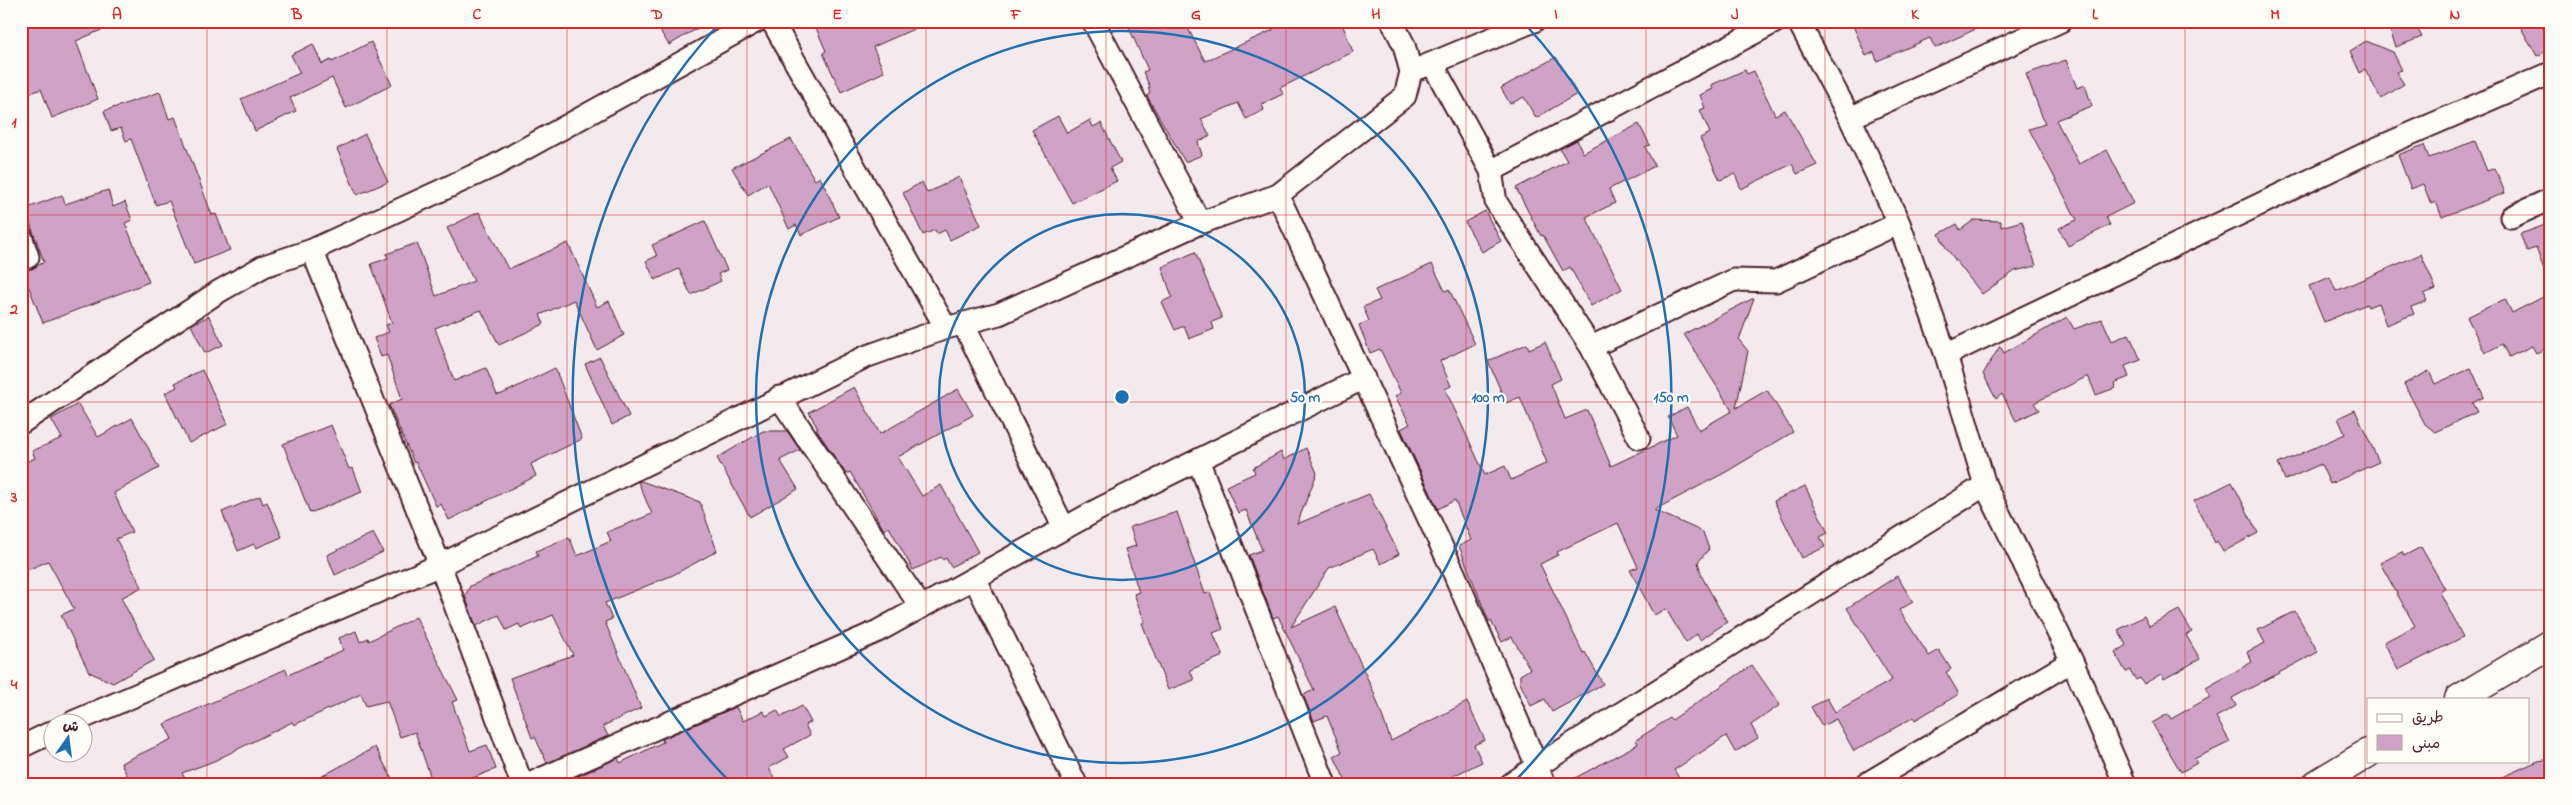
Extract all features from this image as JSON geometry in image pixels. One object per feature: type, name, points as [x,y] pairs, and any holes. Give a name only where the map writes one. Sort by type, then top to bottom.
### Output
[{"type":"street","points":[[21,423],[218,292],[264,266],[312,250],[494,166],[757,21]]},
{"type":"street","points":[[772,21],[954,326],[1064,528]]},
{"type":"street","points":[[1093,21],[1200,222]]},
{"type":"street","points":[[92,714],[440,566],[865,356],[954,326],[999,314],[1200,222],[1278,195],[1405,96],[1410,72],[1404,45],[1392,21]]},
{"type":"street","points":[[1410,72],[1534,21]]},
{"type":"street","points":[[1491,171],[1777,21]]},
{"type":"street","points":[[1798,21],[1850,118],[1899,223],[1946,356],[1985,485],[2072,661],[2125,784]]},
{"type":"street","points":[[1850,118],[2061,21]]},
{"type":"street","points":[[1432,64],[1491,171],[1496,202],[1591,347],[1639,438]]},
{"type":"street","points":[[1946,356],[2373,150],[2551,73]]},
{"type":"street","points":[[1278,195],[1454,573],[1540,775]]},
{"type":"street","points":[[2511,216],[2551,199]]},
{"type":"street","points":[[1591,347],[1734,280],[1776,280],[1899,223]]},
{"type":"street","points":[[21,236],[28,257]]},
{"type":"street","points":[[312,250],[440,566],[522,784]]},
{"type":"street","points":[[528,784],[878,631],[1064,528],[1364,378]]},
{"type":"street","points":[[780,397],[921,607]]},
{"type":"street","points":[[1198,460],[1325,784]]},
{"type":"street","points":[[1511,784],[1540,775],[1985,485]]},
{"type":"street","points":[[974,578],[1076,784]]},
{"type":"street","points":[[2461,698],[2551,644]]},
{"type":"street","points":[[1866,784],[2072,661]]},
{"type":"street","points":[[21,747],[42,737]]},
{"type":"street","points":[[2317,784],[2367,754]]},
{"type":"building","points":[[21,21],[122,21],[76,41],[98,99],[52,118],[41,89],[31,93],[21,68]]},
{"type":"building","points":[[654,21],[710,21],[669,45]]},
{"type":"building","points":[[813,21],[932,21],[873,47],[884,72],[841,92],[823,53],[826,51]]},
{"type":"building","points":[[1126,21],[1184,21],[1205,61],[1273,30],[1269,21],[1341,21],[1353,52],[1280,88],[1283,94],[1262,104],[1264,110],[1246,119],[1238,103],[1201,119],[1210,136],[1198,142],[1202,155],[1185,162],[1147,96],[1150,93],[1148,88],[1150,87],[1143,72],[1148,70]]},
{"type":"building","points":[[1851,21],[1993,21],[1935,48],[1930,38],[1877,61],[1874,52],[1866,56]]},
{"type":"building","points":[[2400,21],[2413,21],[2422,37],[2396,47],[2389,28]]},
{"type":"building","points":[[2517,21],[2539,21],[2551,42],[2551,49],[2537,56]]},
{"type":"building","points":[[2366,41],[2393,52],[2402,70],[2396,72],[2404,84],[2381,99],[2365,69],[2360,73],[2350,51]]},
{"type":"building","points":[[371,42],[392,85],[346,108],[332,78],[290,98],[296,111],[255,131],[241,99],[300,73],[291,55],[313,44],[322,64],[331,60],[332,62]]},
{"type":"building","points":[[1556,57],[1577,94],[1536,118],[1524,97],[1510,104],[1501,88]]},
{"type":"building","points":[[2066,60],[2077,88],[2085,85],[2092,106],[2056,120],[2079,164],[2107,150],[2134,203],[2106,217],[2110,225],[2068,246],[2059,228],[2077,220],[2029,129],[2045,124],[2026,74]]},
{"type":"building","points":[[1745,70],[1747,74],[1754,71],[1775,115],[1785,110],[1817,165],[1797,174],[1792,164],[1741,189],[1735,174],[1720,180],[1700,138],[1710,133],[1700,110],[1705,108],[1700,95],[1713,89],[1711,85]]},
{"type":"building","points":[[160,92],[169,119],[175,117],[212,215],[216,214],[230,250],[194,264],[169,201],[156,205],[131,139],[126,141],[121,128],[111,131],[104,111]]},
{"type":"building","points":[[1058,116],[1067,133],[1090,120],[1093,127],[1101,123],[1121,162],[1110,168],[1117,181],[1072,203],[1032,130]]},
{"type":"building","points":[[1639,124],[1650,145],[1645,147],[1655,166],[1609,189],[1615,203],[1586,217],[1622,289],[1591,306],[1570,267],[1563,271],[1543,235],[1541,236],[1516,188],[1567,161],[1560,149],[1577,140],[1583,153]]},
{"type":"building","points":[[365,134],[388,182],[357,195],[337,149]]},
{"type":"building","points":[[791,139],[815,180],[820,177],[839,217],[801,235],[796,225],[789,229],[768,183],[748,195],[732,168]]},
{"type":"building","points":[[2475,141],[2487,171],[2495,168],[2505,193],[2442,217],[2436,202],[2431,204],[2423,184],[2411,189],[2398,155],[2424,145],[2429,158]]},
{"type":"building","points":[[959,177],[981,225],[950,240],[945,230],[937,234],[935,230],[923,235],[903,193],[922,182],[927,193]]},
{"type":"building","points":[[108,190],[113,207],[125,202],[132,220],[125,223],[149,282],[43,323],[22,270],[32,269],[44,262],[25,209],[62,195],[65,204]]},
{"type":"building","points":[[1485,211],[1501,241],[1482,252],[1465,222]]},
{"type":"building","points":[[479,212],[508,269],[568,243],[597,307],[609,301],[624,335],[597,350],[574,300],[540,315],[544,324],[499,345],[481,310],[435,328],[454,381],[486,368],[497,395],[555,368],[582,439],[531,464],[536,476],[449,520],[441,504],[436,506],[416,462],[414,463],[389,405],[402,399],[387,355],[381,357],[374,338],[389,332],[386,325],[392,323],[371,264],[388,258],[386,254],[417,243],[436,296],[474,281],[447,228]]},
{"type":"building","points":[[1974,220],[2001,221],[2001,227],[2022,221],[2036,266],[2015,271],[1982,294],[1946,248],[1939,234],[1957,224],[1960,230]]},
{"type":"building","points":[[705,221],[727,270],[718,274],[721,281],[691,295],[679,269],[655,280],[646,261],[657,256],[652,245]]},
{"type":"building","points":[[2551,223],[2551,283],[2549,283],[2536,248],[2527,251],[2520,234]]},
{"type":"building","points":[[1195,252],[1222,318],[1212,322],[1214,329],[1189,339],[1184,326],[1175,330],[1162,302],[1172,297],[1162,267]]},
{"type":"building","points":[[2421,254],[2436,289],[2424,294],[2427,301],[2411,307],[2414,314],[2386,325],[2378,303],[2368,307],[2367,304],[2324,322],[2309,286],[2330,277],[2336,291]]},
{"type":"building","points":[[1432,264],[1445,291],[1449,289],[1475,344],[1440,361],[1451,386],[1445,389],[1485,475],[1505,466],[1511,480],[1547,463],[1520,397],[1506,403],[1488,361],[1527,344],[1529,349],[1545,342],[1561,379],[1551,384],[1565,419],[1587,410],[1611,466],[1677,435],[1668,417],[1687,407],[1699,430],[1732,411],[1684,334],[1754,298],[1739,340],[1748,351],[1736,408],[1767,390],[1793,432],[1726,472],[1654,510],[1703,532],[1709,549],[1698,562],[1702,577],[1727,622],[1700,640],[1697,634],[1686,643],[1666,609],[1654,615],[1630,570],[1638,567],[1618,523],[1557,552],[1558,555],[1540,564],[1583,653],[1585,652],[1603,684],[1552,712],[1545,699],[1531,706],[1520,683],[1520,675],[1530,669],[1512,637],[1502,642],[1491,621],[1489,622],[1459,546],[1471,540],[1455,500],[1438,509],[1401,429],[1410,424],[1395,396],[1401,393],[1380,349],[1370,353],[1359,325],[1369,321],[1363,307],[1380,300],[1375,290]]},
{"type":"building","points":[[2543,297],[2551,312],[2551,346],[2536,353],[2532,346],[2509,357],[2502,344],[2485,353],[2467,317],[2505,299],[2512,313]]},
{"type":"building","points":[[209,316],[223,345],[205,353],[191,325]]},
{"type":"building","points":[[2067,317],[2074,329],[2102,319],[2112,341],[2129,334],[2141,360],[2125,366],[2129,377],[2114,383],[2115,388],[2096,395],[2088,376],[2034,403],[2039,410],[2016,421],[2002,394],[1996,399],[1983,374],[2000,346],[2004,353]]},
{"type":"building","points":[[600,357],[629,416],[612,425],[585,364]]},
{"type":"building","points":[[2471,368],[2484,397],[2472,403],[2477,412],[2435,432],[2425,424],[2404,384],[2429,371],[2435,384]]},
{"type":"building","points":[[202,370],[228,424],[189,443],[165,393],[177,387],[175,383]]},
{"type":"building","points":[[854,387],[880,434],[958,389],[973,415],[898,457],[922,496],[941,485],[978,552],[951,567],[946,558],[943,560],[941,557],[913,570],[889,527],[884,530],[850,472],[846,474],[816,429],[818,429],[809,412]]},
{"type":"building","points":[[78,404],[98,437],[132,418],[159,468],[114,493],[132,532],[116,539],[142,587],[121,598],[154,660],[113,683],[89,672],[61,615],[74,609],[48,561],[21,573],[21,464],[35,458],[32,451],[62,438],[51,419]]},
{"type":"building","points":[[2355,410],[2379,462],[2330,484],[2321,464],[2285,480],[2278,464],[2345,434],[2338,418]]},
{"type":"building","points":[[331,425],[349,469],[353,468],[362,492],[310,513],[283,444]]},
{"type":"building","points":[[763,431],[787,431],[800,450],[780,460],[798,489],[750,517],[717,458]]},
{"type":"building","points":[[1306,448],[1317,473],[1297,524],[1369,494],[1399,554],[1381,564],[1373,549],[1329,568],[1291,627],[1335,607],[1374,693],[1391,741],[1467,702],[1485,740],[1474,745],[1482,762],[1436,784],[1347,784],[1334,756],[1342,752],[1327,716],[1314,721],[1303,695],[1314,690],[1278,616],[1273,618],[1249,555],[1262,550],[1246,510],[1238,513],[1226,486],[1255,473],[1253,468],[1281,452],[1284,460]]},
{"type":"building","points":[[641,481],[700,502],[717,551],[673,575],[605,603],[612,619],[605,622],[641,708],[603,726],[608,736],[547,763],[535,737],[532,738],[510,678],[573,655],[553,615],[521,629],[519,624],[506,630],[499,615],[476,626],[465,596],[470,586],[538,556],[536,551],[569,537],[577,556],[611,541],[607,532],[652,514],[638,482]]},
{"type":"building","points":[[2232,482],[2258,533],[2223,552],[2217,541],[2215,543],[2194,501]]},
{"type":"building","points":[[1805,486],[1828,533],[1820,537],[1825,547],[1802,558],[1774,501]]},
{"type":"building","points":[[260,496],[263,504],[267,502],[282,537],[256,548],[254,544],[238,551],[222,512]]},
{"type":"building","points":[[1177,512],[1205,594],[1210,592],[1223,629],[1213,633],[1223,656],[1190,670],[1194,680],[1168,690],[1142,623],[1145,622],[1134,594],[1139,592],[1125,549],[1136,546],[1130,527]]},
{"type":"building","points":[[373,533],[383,552],[335,575],[327,555]]},
{"type":"building","points":[[2421,547],[2445,589],[2440,592],[2463,637],[2398,670],[2384,642],[2415,626],[2380,563],[2402,552],[2404,556]]},
{"type":"building","points":[[1897,576],[1913,602],[1899,610],[1929,656],[1939,650],[1951,669],[1946,672],[1959,694],[1915,720],[1914,717],[1854,751],[1836,719],[1822,726],[1811,707],[1827,698],[1835,712],[1892,680],[1847,608]]},
{"type":"building","points":[[2179,610],[2192,632],[2186,635],[2200,659],[2164,679],[2161,674],[2144,684],[2140,678],[2136,680],[2130,670],[2126,672],[2115,653],[2126,645],[2118,630],[2144,616],[2149,626]]},
{"type":"building","points":[[2295,611],[2318,652],[2232,698],[2236,706],[2216,717],[2230,742],[2194,759],[2197,763],[2181,772],[2152,723],[2168,714],[2171,719],[2210,697],[2206,688],[2252,662],[2247,652],[2265,643],[2258,630]]},
{"type":"building","points":[[416,617],[458,700],[452,702],[470,751],[487,745],[496,769],[457,784],[433,784],[415,732],[400,737],[387,701],[366,706],[361,694],[294,725],[292,722],[214,761],[182,773],[188,784],[131,784],[121,763],[172,739],[164,724],[286,669],[288,675],[343,650],[339,638],[356,631],[360,642],[368,638],[369,641]]},
{"type":"building","points":[[1752,665],[1780,705],[1751,725],[1758,738],[1735,752],[1726,736],[1674,770],[1683,784],[1564,784],[1638,744],[1636,740],[1670,718],[1672,720]]},
{"type":"building","points":[[802,706],[811,722],[805,725],[810,735],[784,749],[789,757],[769,768],[777,784],[561,784],[618,758],[620,763],[663,742],[662,739],[736,707],[743,721],[763,711],[766,716],[777,710],[781,717]]},
{"type":"building","points":[[375,747],[395,784],[308,784]]},
{"type":"building","points":[[2551,759],[2551,784],[2486,784],[2538,761]]}]
